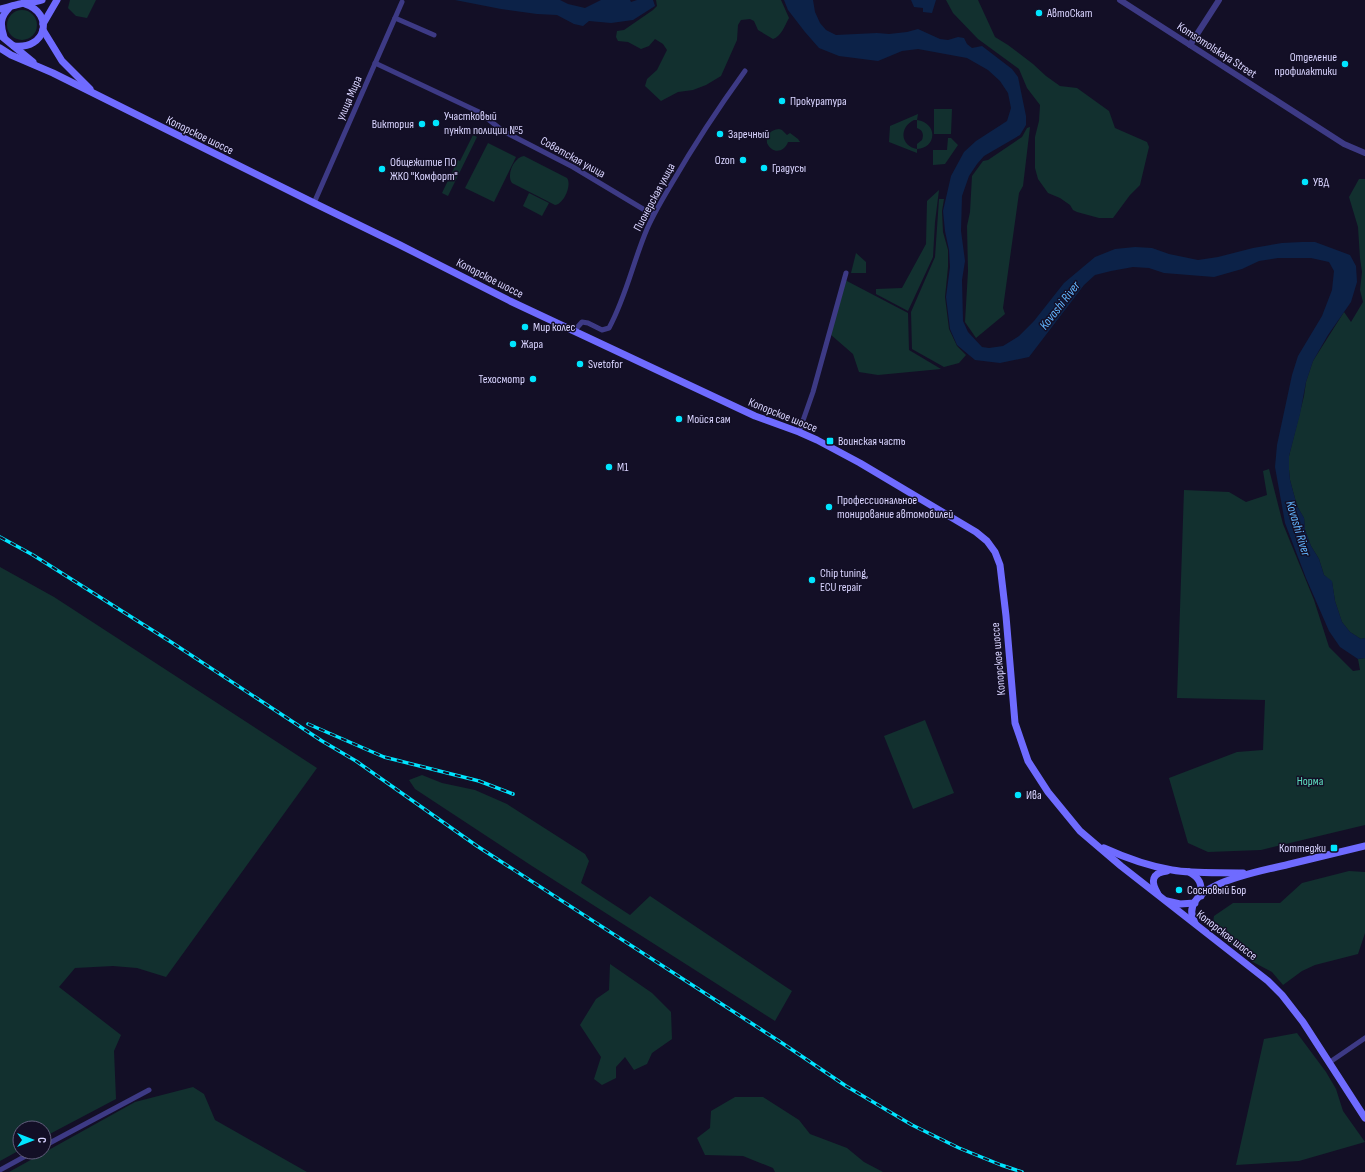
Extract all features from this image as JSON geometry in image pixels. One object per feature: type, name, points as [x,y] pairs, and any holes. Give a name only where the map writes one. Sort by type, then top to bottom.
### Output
[{"type":"main road","points":[[38,66],[2,36],[0,22],[3,14],[9,8],[17,4],[25,4],[42,0]]},
{"type":"main road","points":[[14,46],[23,47],[32,44],[39,38],[51,7],[56,0]]},
{"type":"main road","points":[[25,4],[32,6],[38,11],[42,17],[43,27],[62,61],[96,95]]},
{"type":"main road","points":[[0,9],[9,8]]},
{"type":"main road","points":[[0,48],[11,55],[38,66]]},
{"type":"main road","name":"Копорское шоссе","points":[[38,66],[510,301],[755,416],[799,432],[860,463],[976,532],[987,541],[995,552],[1000,565],[1016,723],[1028,761],[1048,792],[1080,830],[1096,845],[1161,898],[1268,981],[1282,995],[1303,1022],[1330,1062],[1365,1118]]},
{"type":"main road","points":[[1096,845],[1140,863],[1172,870],[1189,872],[1247,873]]},
{"type":"main road","points":[[1196,925],[1191,916],[1194,903],[1211,888],[1247,873],[1365,846]]},
{"type":"main road","points":[[1172,870],[1161,872],[1154,877],[1154,888],[1161,898],[1180,904],[1194,903]]},
{"type":"main road","points":[[1189,872],[1195,875],[1199,880],[1202,887],[1201,896]]},
{"type":"street","name":"Komsomolskaya Street","points":[[1120,0],[1344,144],[1365,153]]},
{"type":"street","points":[[1190,45],[1219,0]]},
{"type":"street","name":"улица Мира","points":[[314,203],[402,2]]},
{"type":"street","points":[[395,18],[434,36]]},
{"type":"street","name":"Советская улица","points":[[376,63],[479,112],[503,131],[573,167],[653,215]]},
{"type":"street","name":"Пионерская улица","points":[[574,331],[582,322],[588,323],[602,330],[609,328],[617,313],[646,230],[653,215],[704,131],[745,71]]},
{"type":"street","points":[[799,432],[813,392],[846,274]]},
{"type":"street","points":[[1330,1062],[1365,1038]]},
{"type":"street","points":[[52,1142],[149,1090]]},
{"type":"street","points":[[0,1170],[18,1160]]},
{"type":"green space","points":[[70,0],[96,0],[87,18],[76,16],[68,8]]},
{"type":"green space","points":[[656,0],[781,0],[789,18],[781,33],[773,39],[758,30],[754,21],[750,19],[741,20],[738,25],[737,40],[721,76],[706,85],[693,90],[678,92],[661,101],[645,86],[647,79],[657,70],[667,50],[663,44],[655,39],[649,46],[641,49],[628,42],[618,41],[616,37],[617,31],[624,30],[653,10],[657,6]]},
{"type":"green space","points":[[946,0],[978,0],[995,37],[1008,45],[1060,86],[1077,88],[1109,111],[1115,128],[1147,142],[1149,147],[1140,185],[1130,195],[1113,218],[1099,218],[1077,212],[1060,198],[1048,193],[1038,179],[1035,168],[1035,137],[1039,121],[1040,105],[1027,88],[1019,69],[978,39],[953,13]]},
{"type":"green space","points":[[22,10],[33,14],[37,25],[33,36],[22,40],[11,36],[7,25],[11,14]]},
{"type":"green space","points":[[934,109],[952,109],[951,134],[934,134]]},
{"type":"green space","points":[[918,114],[917,120],[909,123],[904,131],[907,144],[917,149],[917,153],[889,142],[890,126]]},
{"type":"green space","points":[[917,120],[924,122],[932,130],[931,140],[924,148],[917,149],[917,144],[922,140],[923,136],[922,131],[917,128]]},
{"type":"green space","points":[[1030,127],[1023,186],[1019,193],[1003,308],[1005,314],[976,338],[965,322],[968,271],[967,226],[970,212],[972,176],[983,161],[988,160],[1022,137],[1027,128]]},
{"type":"green space","points":[[779,129],[787,135],[790,133],[800,142],[788,142],[784,148],[778,151],[772,149],[767,143],[768,135],[773,130]]},
{"type":"green space","points":[[473,135],[477,137],[448,196],[442,193],[458,160],[460,161]]},
{"type":"green space","points":[[948,138],[951,138],[958,145],[945,164],[933,165],[933,150],[947,150]]},
{"type":"green space","points":[[488,143],[516,157],[494,202],[465,188]]},
{"type":"green space","points":[[524,156],[567,178],[568,189],[564,198],[558,204],[555,205],[512,183],[510,176],[512,167],[520,157]]},
{"type":"green space","points":[[1359,179],[1365,179],[1365,638],[1361,639],[1350,632],[1342,622],[1335,601],[1332,582],[1324,575],[1319,559],[1311,546],[1305,530],[1304,518],[1297,506],[1289,470],[1289,456],[1306,382],[1313,361],[1344,312],[1351,322],[1363,302],[1360,290],[1362,272],[1358,227],[1349,197]]},
{"type":"green space","points":[[939,190],[933,257],[908,311],[876,294],[876,289],[902,288],[926,244],[927,201]]},
{"type":"green space","points":[[529,193],[549,203],[542,216],[523,206]]},
{"type":"green space","points":[[939,199],[944,199],[942,211],[943,232],[948,250],[945,297],[949,329],[957,346],[966,355],[959,363],[944,367],[912,349],[911,312],[935,257]]},
{"type":"green space","points":[[856,253],[866,262],[866,273],[851,273]]},
{"type":"green space","points":[[845,280],[908,313],[909,350],[941,369],[878,375],[859,372],[853,354],[830,334]]},
{"type":"green space","name":"Норма","points":[[1269,469],[1283,524],[1314,600],[1329,647],[1353,671],[1360,670],[1358,659],[1365,658],[1365,825],[1261,850],[1208,852],[1188,843],[1169,778],[1237,752],[1263,750],[1265,700],[1177,698],[1184,490],[1229,492],[1246,502],[1267,495],[1263,471]]},
{"type":"green space","points":[[0,567],[54,597],[317,768],[166,977],[137,968],[113,966],[75,968],[59,987],[121,1035],[114,1051],[116,1099],[52,1133],[52,1120],[12,1120],[12,1154],[0,1161]]},
{"type":"green space","points":[[925,720],[954,793],[913,809],[884,736]]},
{"type":"green space","points":[[422,775],[442,783],[475,790],[507,804],[585,854],[589,861],[581,883],[630,915],[650,896],[792,991],[775,1021],[532,866],[415,789],[409,780]]},
{"type":"green space","points":[[1349,871],[1365,872],[1365,933],[1358,954],[1315,965],[1302,971],[1283,985],[1272,972],[1253,962],[1212,929],[1214,916],[1233,903],[1280,903],[1302,883]]},
{"type":"green space","points":[[610,964],[652,993],[671,1012],[672,1039],[652,1053],[647,1064],[634,1070],[625,1057],[616,1067],[616,1078],[602,1085],[594,1079],[601,1057],[580,1025],[596,999],[609,990]]},
{"type":"green space","points":[[1297,1033],[1326,1072],[1336,1089],[1343,1111],[1365,1142],[1299,1161],[1236,1165],[1264,1039]]},
{"type":"green space","points":[[193,1087],[204,1094],[215,1120],[307,1172],[9,1172],[31,1160],[52,1160],[52,1148],[135,1102]]},
{"type":"green space","points":[[735,1097],[763,1097],[799,1120],[810,1134],[847,1148],[864,1162],[883,1172],[775,1172],[773,1168],[743,1156],[705,1155],[697,1138],[710,1128],[711,1111]]},
{"type":"water","points":[[455,0],[560,0],[568,4],[585,8],[601,0],[630,0],[631,2],[637,0],[653,0],[655,6],[633,20],[611,23],[589,21],[583,26],[574,24],[557,15],[501,9]]},
{"type":"water","name":"Kovashi River","points":[[784,0],[813,0],[815,12],[820,23],[826,30],[836,35],[877,33],[889,34],[918,29],[940,39],[948,40],[958,37],[964,38],[967,44],[972,48],[982,46],[1012,69],[1018,77],[1026,116],[1026,125],[1020,135],[984,156],[969,176],[962,196],[961,231],[965,261],[962,280],[963,321],[968,332],[982,347],[989,348],[1003,346],[1019,336],[1034,321],[1064,283],[1095,257],[1115,249],[1135,247],[1152,248],[1169,254],[1198,260],[1282,243],[1315,242],[1350,255],[1356,266],[1357,282],[1351,302],[1328,335],[1313,361],[1306,382],[1300,414],[1289,456],[1289,470],[1297,506],[1304,518],[1305,530],[1311,546],[1319,559],[1324,575],[1332,581],[1335,601],[1342,622],[1350,632],[1361,639],[1365,638],[1365,658],[1358,659],[1340,647],[1329,631],[1306,578],[1285,523],[1275,467],[1277,445],[1292,375],[1298,356],[1322,316],[1332,290],[1334,271],[1329,262],[1311,258],[1278,258],[1259,261],[1242,269],[1214,277],[1164,273],[1149,268],[1133,267],[1095,275],[1084,285],[1029,357],[1000,363],[975,360],[957,345],[950,329],[946,297],[950,267],[949,250],[943,211],[951,176],[964,152],[976,141],[1007,121],[1011,108],[1008,93],[1000,81],[988,70],[967,58],[918,49],[902,51],[878,61],[839,56],[819,48],[788,10]]},
{"type":"water","points":[[911,0],[936,0],[932,13],[923,12],[923,8],[914,7]]},
{"type":"railway","points":[[0,537],[33,555],[171,642],[322,741],[356,761],[477,846],[846,1086],[912,1125],[959,1148],[1022,1172]]},
{"type":"railway","points":[[308,724],[384,757],[479,781],[513,794]]},
{"type":"place","name":"АвтоСкат","points":[[1039,13]]},
{"type":"place","name":"Отделение профилактики","points":[[1345,64]]},
{"type":"place","name":"Прокуратура","points":[[782,101]]},
{"type":"place","name":"Участковый пункт полиции №5","points":[[436,123]]},
{"type":"place","name":"Виктория","points":[[422,124]]},
{"type":"place","name":"Заречный","points":[[720,134]]},
{"type":"place","name":"Ozon","points":[[743,160]]},
{"type":"place","name":"Градусы","points":[[764,168]]},
{"type":"place","name":"Общежитие ПО ЖКО \"Комфорт\"","points":[[382,169]]},
{"type":"place","name":"УВД","points":[[1305,182]]},
{"type":"place","name":"Мир колес","points":[[525,327]]},
{"type":"place","name":"Жара","points":[[513,344]]},
{"type":"place","name":"Svetofor","points":[[580,364]]},
{"type":"place","name":"Техосмотр","points":[[533,379]]},
{"type":"place","name":"Мойся сам","points":[[679,419]]},
{"type":"place","name":"Воинская часть","points":[[830,441]]},
{"type":"place","name":"М1","points":[[609,467]]},
{"type":"place","name":"Профессиональное тонирование автомобилей","points":[[829,507]]},
{"type":"place","name":"Chip tuning, ECU repair","points":[[812,580]]},
{"type":"place","name":"Ива","points":[[1018,795]]},
{"type":"place","name":"Коттеджи","points":[[1334,848]]},
{"type":"place","name":"Сосновый Бор","points":[[1179,890]]}]
